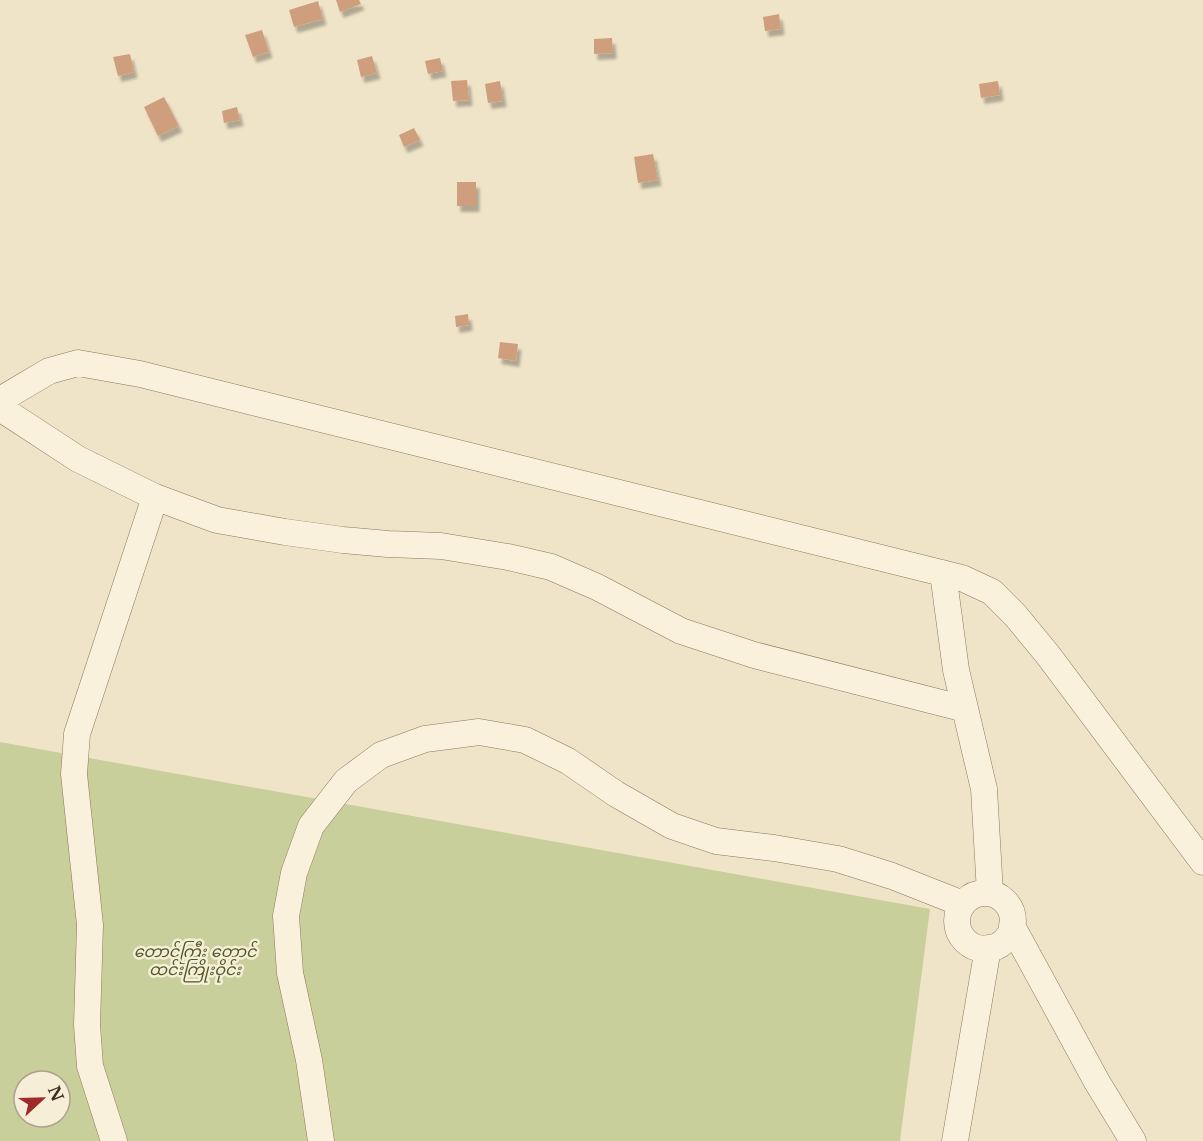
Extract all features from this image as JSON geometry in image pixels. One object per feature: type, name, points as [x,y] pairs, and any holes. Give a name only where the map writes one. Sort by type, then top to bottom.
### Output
[{"type":"street","points":[[0,400],[49,371],[78,363],[140,374],[962,578],[992,592],[1015,615],[1048,655],[1203,862]]},
{"type":"street","points":[[0,408],[78,459],[155,497],[217,520],[366,542],[441,546],[551,567],[597,587],[681,631],[754,655],[965,709]]},
{"type":"street","points":[[114,1141],[90,1066],[87,1025],[90,925],[74,774],[77,734],[155,497]]},
{"type":"street","points":[[943,573],[956,670],[984,789],[990,894]]},
{"type":"street","points":[[321,1141],[309,1060],[290,973],[286,916],[294,873],[311,826],[346,781],[381,755],[425,739],[479,732],[525,740],[568,761],[615,794],[672,826],[716,841],[838,859],[892,876],[963,903]]},
{"type":"street","points":[[990,894],[1005,902],[1012,917],[1012,926],[1004,941],[988,948],[972,945],[960,932],[958,915],[963,903],[973,895],[990,894]]},
{"type":"street","points":[[1012,926],[1097,1082],[1133,1141]]},
{"type":"street","points":[[955,1141],[988,948]]},
{"type":"green space","name":"တောင်ကြီး တောင် ထင်းကြိုးဝိုင်း","points":[[0,742],[930,909],[900,1141],[0,1141]]},
{"type":"building","points":[[336,0],[359,0],[361,4],[340,12]]},
{"type":"building","points":[[318,1],[323,19],[294,27],[289,10]]},
{"type":"building","points":[[779,14],[781,29],[765,31],[763,17]]},
{"type":"building","points":[[262,30],[269,52],[253,57],[245,35]]},
{"type":"building","points":[[612,38],[613,53],[594,54],[594,39]]},
{"type":"building","points":[[130,54],[134,72],[118,76],[113,57]]},
{"type":"building","points":[[372,56],[377,73],[361,77],[357,60]]},
{"type":"building","points":[[440,58],[443,71],[428,74],[425,61]]},
{"type":"building","points":[[467,80],[469,100],[453,101],[451,81]]},
{"type":"building","points":[[500,81],[503,101],[488,103],[485,84]]},
{"type":"building","points":[[998,81],[1000,95],[981,98],[979,84]]},
{"type":"building","points":[[164,97],[179,126],[158,136],[144,107]]},
{"type":"building","points":[[237,107],[240,120],[224,123],[222,111]]},
{"type":"building","points":[[414,128],[420,140],[404,147],[399,135]]},
{"type":"building","points":[[653,154],[658,180],[638,183],[634,157]]},
{"type":"building","points":[[457,182],[476,182],[476,206],[457,206]]},
{"type":"building","points":[[468,314],[469,325],[456,327],[455,316]]},
{"type":"building","points":[[500,342],[518,344],[516,361],[498,358]]}]
